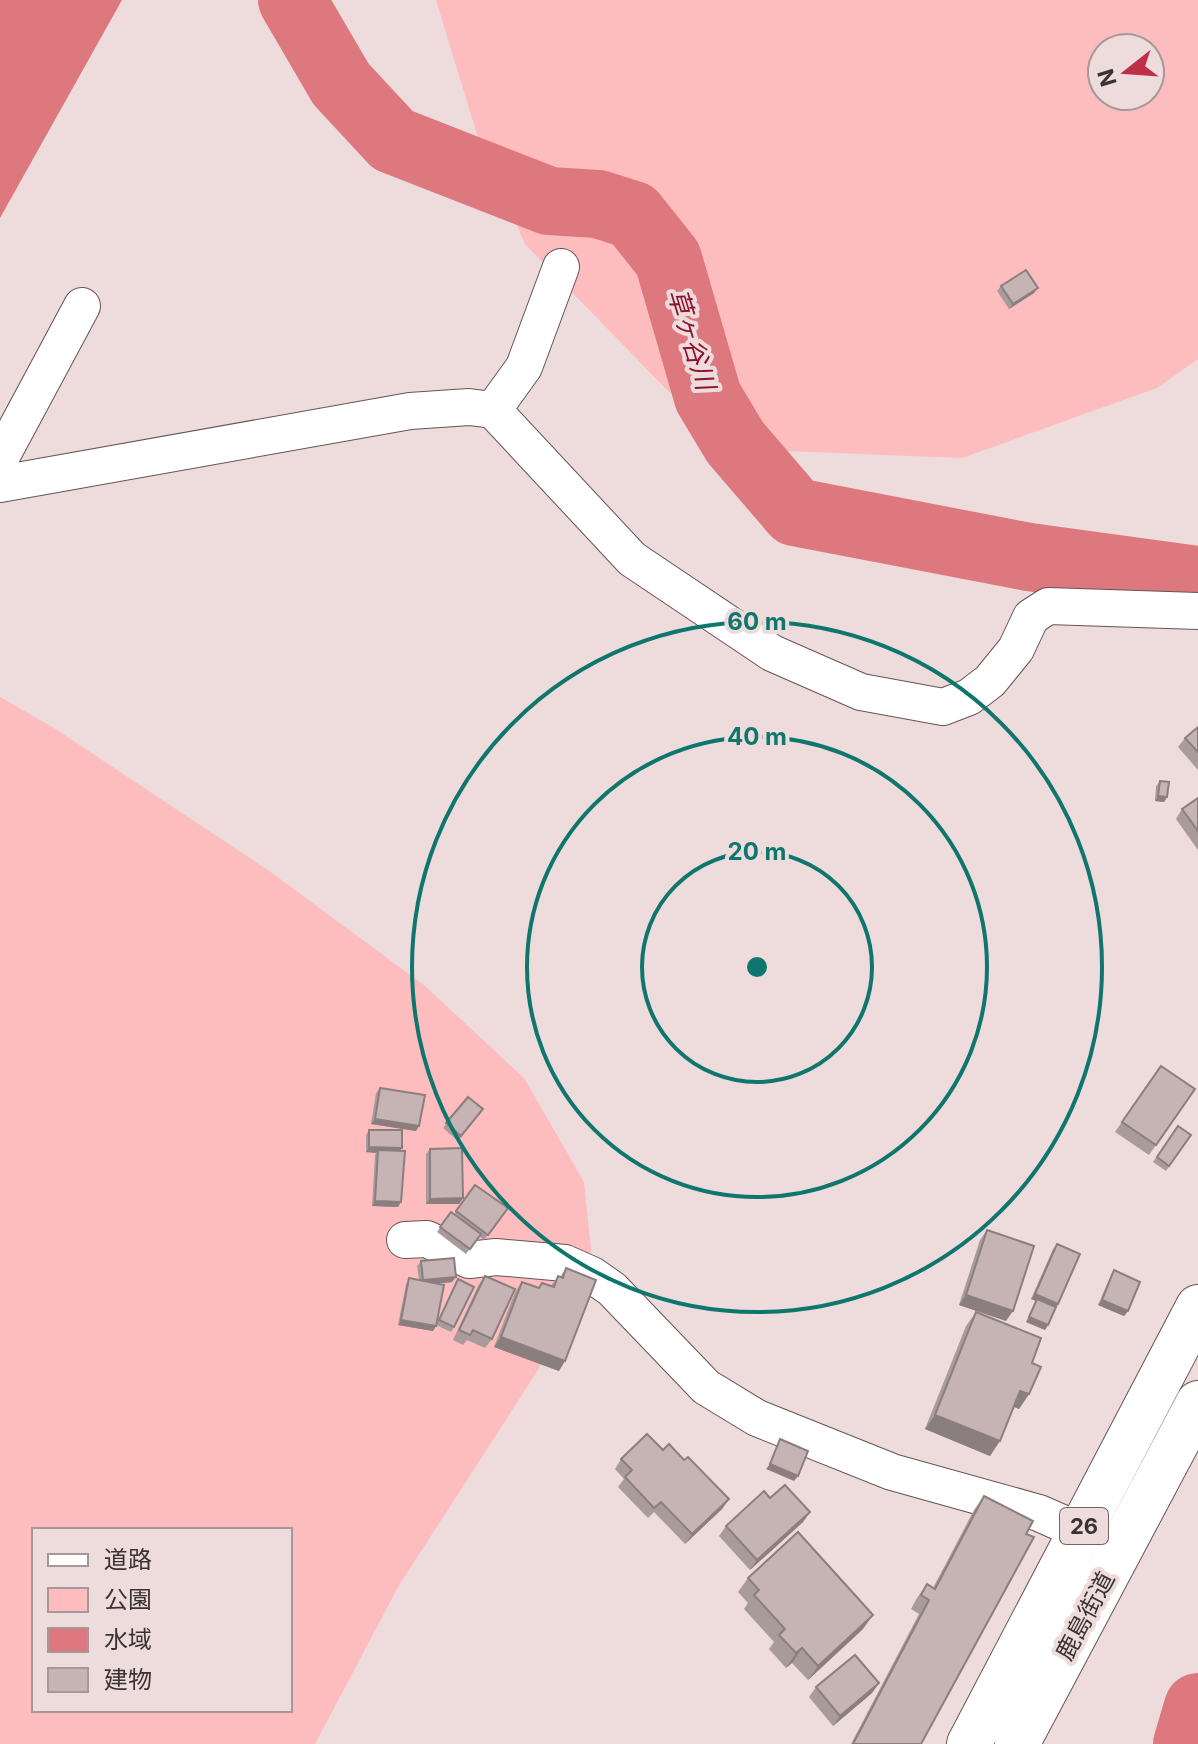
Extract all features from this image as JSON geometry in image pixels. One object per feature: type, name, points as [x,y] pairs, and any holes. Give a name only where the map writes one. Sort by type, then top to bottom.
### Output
[{"type":"main road","name":"26","points":[[969,1744],[1198,1307]]},
{"type":"main road","name":"鹿島街道","points":[[1017,1744],[1198,1403]]},
{"type":"street","points":[[493,410],[524,367],[561,267]]},
{"type":"street","points":[[0,459],[82,306]]},
{"type":"street","points":[[0,484],[410,411],[469,407],[493,410],[632,559],[772,653],[861,692],[943,707],[969,697],[990,681],[1016,649],[1031,617],[1048,606],[1198,611]]},
{"type":"street","points":[[405,1240],[427,1239],[469,1260],[496,1257],[565,1263],[592,1275],[612,1289],[706,1387],[757,1418],[892,1472],[1039,1513],[1082,1532]]},
{"type":"green space","points":[[436,0],[1198,0],[1198,359],[1157,388],[962,458],[786,451],[669,392],[525,244],[476,131]]},
{"type":"green space","points":[[0,697],[54,728],[272,873],[425,986],[524,1078],[584,1182],[591,1250],[538,1370],[398,1587],[315,1744],[0,1744]]},
{"type":"water","points":[[0,0],[122,0],[0,218]]},
{"type":"building","points":[[1026,270],[1038,288],[1013,304],[1001,286]]},
{"type":"building","points":[[1198,727],[1198,752],[1185,738]]},
{"type":"building","points":[[1160,781],[1169,782],[1167,797],[1158,796]]},
{"type":"building","points":[[1198,798],[1198,831],[1182,809]]},
{"type":"building","points":[[1161,1066],[1195,1089],[1156,1145],[1122,1122]]},
{"type":"building","points":[[380,1088],[425,1095],[419,1126],[375,1119]]},
{"type":"building","points":[[468,1097],[483,1109],[461,1136],[446,1123]]},
{"type":"building","points":[[1178,1126],[1191,1135],[1169,1166],[1157,1157]]},
{"type":"building","points":[[369,1130],[402,1130],[402,1148],[369,1147]]},
{"type":"building","points":[[462,1148],[463,1198],[430,1199],[430,1149]]},
{"type":"building","points":[[378,1150],[405,1151],[401,1202],[375,1201]]},
{"type":"building","points":[[475,1185],[508,1208],[488,1235],[456,1211]]},
{"type":"building","points":[[451,1212],[481,1234],[470,1249],[440,1227]]},
{"type":"building","points":[[987,1230],[1034,1246],[1013,1311],[966,1295]]},
{"type":"building","points":[[1057,1244],[1080,1254],[1058,1304],[1035,1294]]},
{"type":"building","points":[[454,1258],[456,1277],[423,1280],[421,1261]]},
{"type":"building","points":[[566,1268],[596,1280],[565,1361],[501,1337],[522,1282],[539,1288],[542,1283],[554,1287],[558,1276],[563,1278]]},
{"type":"building","points":[[1114,1270],[1140,1282],[1128,1311],[1102,1300]]},
{"type":"building","points":[[485,1276],[515,1289],[492,1339],[473,1330],[470,1335],[459,1330]]},
{"type":"building","points":[[409,1278],[444,1285],[436,1326],[401,1320]]},
{"type":"building","points":[[458,1279],[474,1287],[454,1327],[439,1320]]},
{"type":"building","points":[[1037,1299],[1056,1307],[1048,1325],[1029,1317]]},
{"type":"building","points":[[976,1312],[1041,1338],[1032,1363],[1041,1367],[1029,1394],[1020,1391],[1000,1441],[935,1415]]},
{"type":"building","points":[[647,1434],[663,1450],[669,1444],[684,1460],[688,1457],[729,1499],[692,1534],[661,1502],[654,1508],[625,1477],[632,1470],[621,1459]]},
{"type":"building","points":[[780,1439],[808,1451],[798,1476],[770,1464]]},
{"type":"building","points":[[785,1485],[810,1512],[757,1560],[726,1526],[764,1491],[770,1498]]},
{"type":"building","points":[[984,1496],[1033,1521],[1026,1534],[1034,1537],[921,1744],[853,1744],[929,1600],[921,1595],[927,1584],[935,1589]]},
{"type":"building","points":[[798,1532],[873,1615],[818,1666],[802,1648],[796,1653],[779,1635],[785,1629],[754,1595],[759,1590],[748,1578]]},
{"type":"building","points":[[855,1655],[879,1683],[840,1716],[816,1687]]},
{"type":"waterway","name":"草ヶ谷川","points":[[292,0],[341,84],[393,140],[549,201],[598,204],[633,215],[668,259],[708,397],[735,442],[795,512],[1029,557],[1198,580]]},
{"type":"waterway","points":[[1187,1744],[1198,1707]]}]
